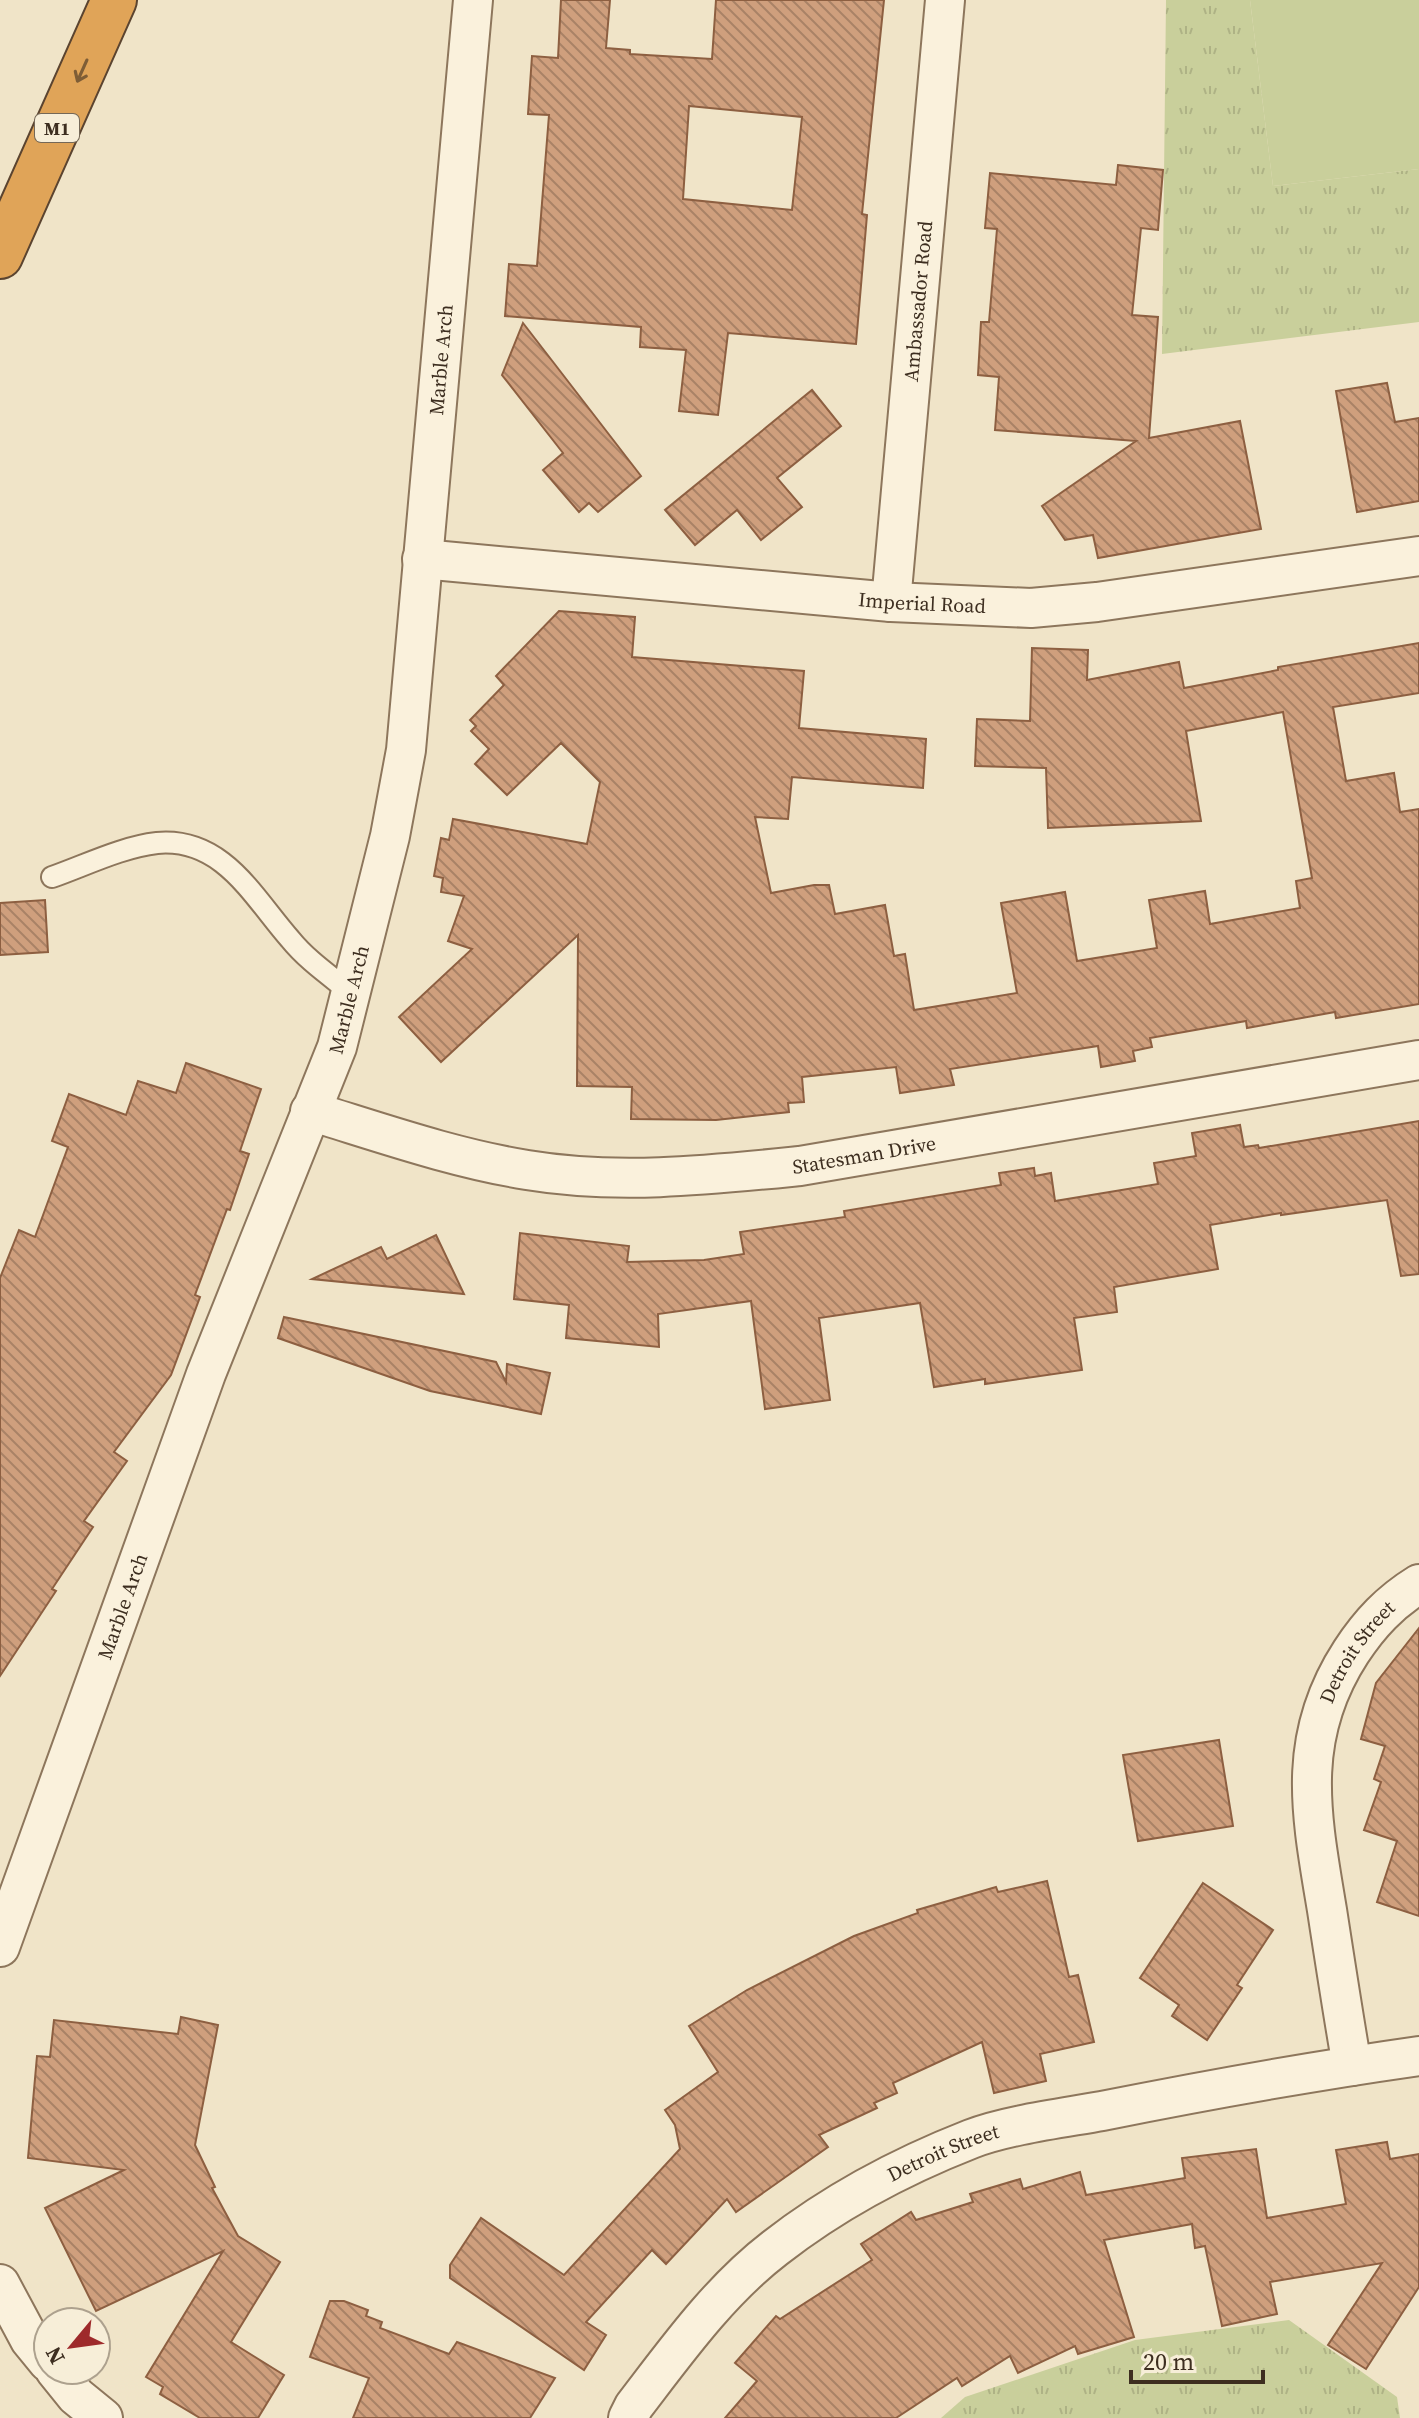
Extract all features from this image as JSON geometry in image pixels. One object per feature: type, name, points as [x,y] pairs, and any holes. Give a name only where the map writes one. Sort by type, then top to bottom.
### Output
[{"type":"highway","name":"M1","points":[[0,256],[114,0]]},
{"type":"street","name":"Marble Arch","points":[[0,1947],[206,1374],[337,1047],[390,836],[406,750],[473,0]]},
{"type":"street","name":"Ambassador Road","points":[[891,602],[945,0]]},
{"type":"street","name":"Imperial Road","points":[[422,559],[891,602],[1031,608],[1127,598],[1419,556]]},
{"type":"street","name":"Statesman Drive","points":[[310,1111],[452,1154],[528,1170],[600,1177],[717,1174],[800,1166],[1419,1060]]},
{"type":"street","name":"Detroit Street","points":[[1352,2066],[1311,1805],[1312,1755],[1317,1727],[1336,1675],[1376,1617],[1396,1598],[1419,1584]]},
{"type":"street","name":"Detroit Street","points":[[628,2418],[634,2406],[715,2303],[774,2248],[829,2211],[889,2177],[974,2138],[1183,2095],[1419,2056]]},
{"type":"street","points":[[0,2284],[32,2342]]},
{"type":"street","points":[[68,2386],[103,2418]]},
{"type":"lane","points":[[52,877],[140,846],[161,843],[198,848],[235,871],[291,941],[350,992]]},
{"type":"green space","points":[[1166,0],[1250,0],[1273,186],[1419,169],[1419,322],[1162,354]]},
{"type":"green space","points":[[1250,0],[1419,0],[1419,169],[1273,186]]},
{"type":"green space","points":[[1289,2320],[1397,2397],[1400,2418],[941,2418],[965,2397],[1135,2340]]},
{"type":"building","points":[[561,0],[610,0],[606,48],[630,50],[630,54],[712,59],[716,0],[884,0],[862,214],[867,215],[856,344],[728,333],[718,415],[679,411],[686,350],[640,347],[641,327],[505,316],[509,264],[537,266],[549,115],[528,114],[532,56],[558,58]],"holes":[[[689,106],[802,117],[792,210],[683,199]]]},
{"type":"building","points":[[1118,165],[1163,170],[1158,230],[1141,228],[1132,315],[1158,317],[1149,438],[1240,421],[1261,529],[1098,558],[1093,535],[1065,540],[1042,506],[1136,441],[995,430],[999,377],[978,375],[981,322],[989,322],[997,229],[985,228],[990,173],[1116,185]]},
{"type":"building","points":[[523,323],[641,476],[598,512],[589,503],[579,512],[543,470],[563,453],[502,375]]},
{"type":"building","points":[[1387,383],[1395,422],[1419,418],[1419,501],[1357,512],[1336,391]]},
{"type":"building","points":[[812,390],[841,426],[777,478],[802,507],[761,540],[737,510],[695,545],[665,510]]},
{"type":"building","points":[[559,611],[635,617],[632,657],[804,671],[799,728],[926,739],[923,788],[792,777],[788,819],[755,817],[771,893],[829,885],[835,914],[885,905],[894,956],[905,954],[914,1010],[1017,993],[1001,903],[1065,892],[1077,961],[1157,948],[1149,900],[1205,891],[1210,924],[1300,908],[1296,881],[1312,878],[1283,712],[1186,731],[1201,821],[1048,828],[1046,768],[975,766],[977,719],[1030,721],[1032,648],[1088,650],[1087,680],[1179,662],[1184,688],[1278,670],[1278,667],[1419,643],[1419,693],[1333,707],[1346,781],[1394,773],[1400,812],[1419,809],[1419,1004],[1336,1018],[1335,1012],[1247,1028],[1246,1021],[1150,1038],[1152,1047],[1133,1051],[1135,1061],[1101,1067],[1098,1046],[950,1069],[954,1085],[900,1093],[896,1067],[802,1077],[804,1102],[788,1103],[789,1112],[716,1120],[631,1119],[632,1087],[577,1086],[578,935],[441,1062],[399,1017],[472,949],[448,941],[464,896],[441,892],[443,878],[434,876],[441,838],[449,840],[453,819],[587,844],[600,782],[561,743],[507,795],[475,764],[489,749],[471,731],[476,726],[470,720],[504,685],[496,676]]},
{"type":"building","points":[[45,900],[48,952],[0,955],[0,903]]},
{"type":"building","points":[[186,1063],[261,1089],[240,1151],[249,1154],[195,1295],[200,1297],[171,1375],[114,1452],[127,1461],[84,1521],[93,1527],[52,1589],[56,1591],[0,1676],[0,1278],[19,1230],[35,1237],[68,1147],[52,1141],[69,1094],[126,1115],[138,1081],[176,1093]]},
{"type":"building","points":[[1419,1121],[1419,1274],[1401,1276],[1387,1200],[1210,1225],[1218,1269],[1114,1287],[1117,1312],[1074,1318],[1082,1370],[985,1384],[985,1379],[934,1387],[920,1303],[819,1318],[830,1400],[765,1409],[751,1301],[658,1314],[659,1347],[566,1338],[569,1305],[514,1299],[520,1233],[629,1246],[627,1262],[704,1260],[744,1254],[740,1232],[845,1217],[844,1211],[1001,1185],[999,1173],[1034,1168],[1035,1176],[1051,1173],[1055,1201],[1158,1184],[1154,1163],[1196,1156],[1192,1133],[1240,1125],[1244,1147],[1258,1145],[1259,1148]]},
{"type":"building","points":[[436,1235],[464,1294],[312,1279],[381,1247],[387,1259]]},
{"type":"building","points":[[284,1317],[496,1362],[506,1382],[507,1364],[550,1373],[541,1414],[430,1391],[278,1338]]},
{"type":"building","points":[[1419,1628],[1419,1916],[1377,1902],[1397,1841],[1364,1830],[1381,1782],[1374,1779],[1385,1746],[1361,1739],[1376,1683]]},
{"type":"building","points":[[1219,1740],[1233,1826],[1138,1841],[1123,1755]]},
{"type":"building","points":[[1047,1881],[1069,1977],[1078,1975],[1094,2042],[1040,2054],[1046,2081],[994,2093],[982,2042],[893,2083],[897,2093],[874,2103],[877,2108],[819,2135],[828,2147],[736,2212],[727,2199],[666,2264],[652,2250],[586,2322],[606,2335],[584,2370],[450,2278],[450,2265],[481,2218],[564,2275],[680,2149],[675,2125],[665,2110],[718,2072],[689,2026],[747,1990],[854,1936],[918,1913],[917,1910],[996,1887],[998,1892]]},
{"type":"building","points":[[1203,1883],[1273,1930],[1237,1985],[1242,1988],[1207,2040],[1172,2016],[1179,2005],[1140,1978]]},
{"type":"building","points":[[181,2017],[218,2025],[195,2145],[215,2187],[212,2188],[238,2236],[280,2262],[231,2342],[284,2375],[258,2418],[200,2418],[160,2394],[163,2387],[146,2377],[223,2251],[107,2306],[94,2306],[45,2208],[124,2170],[28,2158],[37,2056],[50,2057],[54,2020],[178,2034]]},
{"type":"building","points":[[1387,2142],[1390,2159],[1419,2154],[1419,2287],[1366,2369],[1328,2345],[1382,2263],[1270,2282],[1277,2314],[1222,2326],[1205,2246],[1195,2248],[1192,2224],[1104,2240],[1134,2337],[1078,2354],[1075,2346],[1018,2373],[1010,2356],[962,2386],[957,2378],[896,2418],[725,2418],[757,2381],[735,2363],[776,2316],[780,2319],[872,2260],[861,2244],[911,2212],[916,2220],[973,2202],[970,2194],[1020,2179],[1023,2189],[1080,2172],[1086,2195],[1185,2178],[1182,2158],[1256,2149],[1267,2218],[1346,2204],[1336,2150]]},
{"type":"building","points":[[330,2301],[344,2301],[368,2310],[366,2316],[382,2322],[380,2328],[449,2354],[457,2342],[555,2378],[530,2418],[353,2418],[369,2378],[310,2357]]}]
